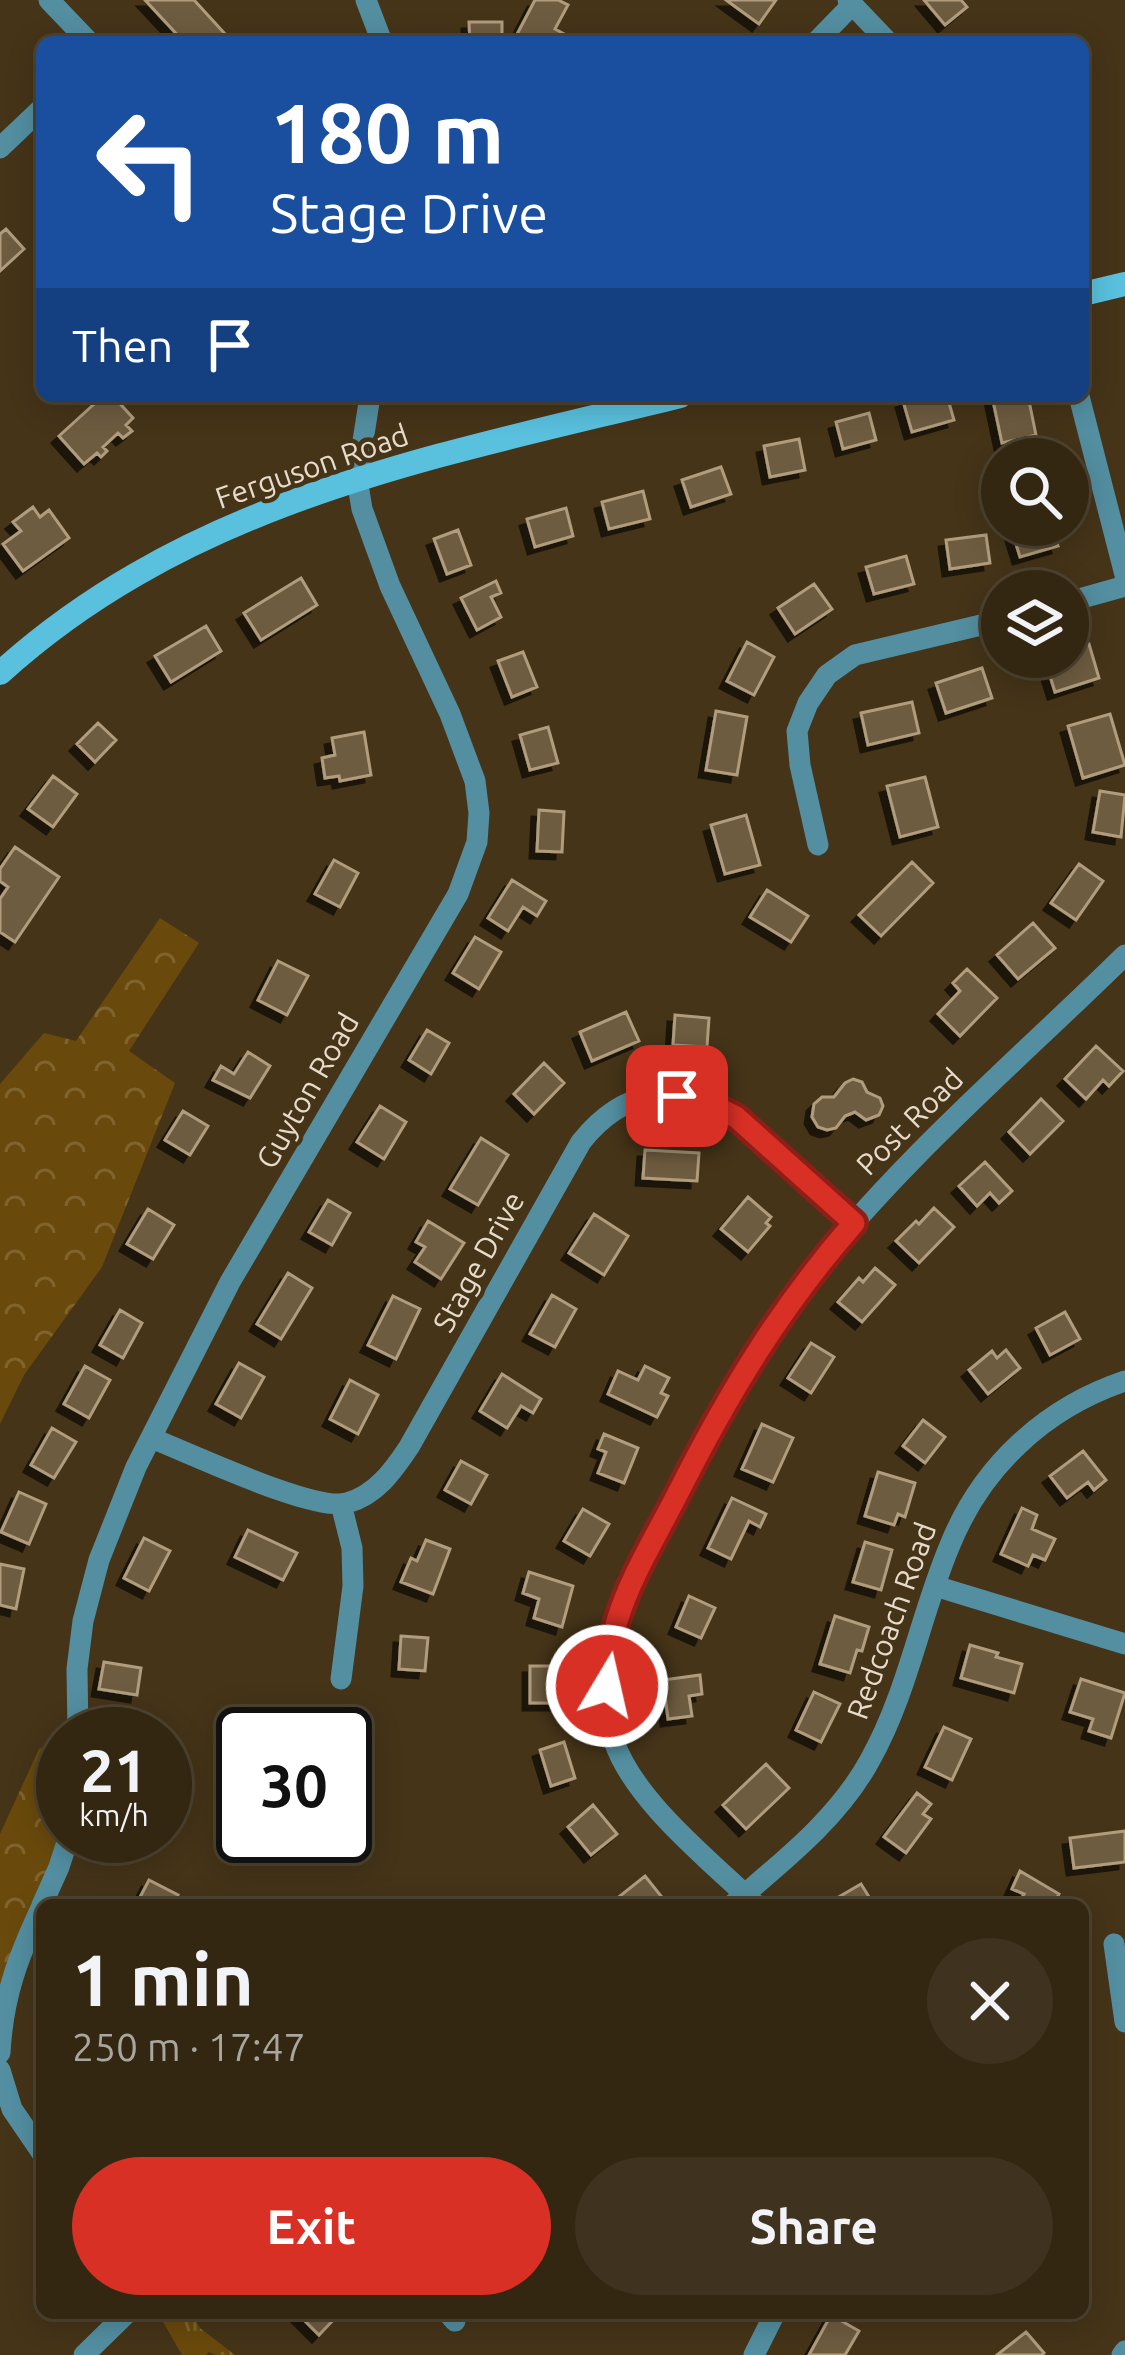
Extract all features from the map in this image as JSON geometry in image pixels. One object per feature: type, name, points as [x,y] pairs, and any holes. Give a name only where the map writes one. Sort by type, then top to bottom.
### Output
[{"type":"street","points":[[49,0],[83,36]]},
{"type":"street","points":[[367,0],[380,36]]},
{"type":"street","points":[[821,36],[850,3],[882,36]]},
{"type":"street","points":[[0,148],[36,114]]},
{"type":"street","points":[[1089,293],[1125,284]]},
{"type":"street","points":[[357,479],[369,402]]},
{"type":"street","name":"Ferguson Road","points":[[0,673],[62,622],[146,567],[241,521],[422,460],[656,402]]},
{"type":"street","points":[[1081,402],[1125,575]]},
{"type":"street","name":"Guyton Road","points":[[77,1707],[76,1669],[89,1594],[123,1499],[230,1282],[458,894],[477,842],[478,802],[470,762],[390,586],[362,509],[357,479]]},
{"type":"street","points":[[1089,596],[1125,586]]},
{"type":"street","points":[[818,845],[797,745],[802,717],[816,689],[855,655],[981,625]]},
{"type":"street","name":"Post Road","points":[[742,1899],[658,1809],[623,1762],[612,1737],[607,1686],[613,1640],[628,1593],[734,1388],[798,1290],[854,1223],[1125,955]]},
{"type":"street","name":"Stage Drive","points":[[341,1504],[373,1490],[395,1468],[581,1142],[615,1108],[664,1095],[722,1109],[854,1223]]},
{"type":"street","name":"Redcoach Road","points":[[746,1899],[824,1823],[859,1780],[896,1706],[934,1586],[976,1494],[1010,1452],[1059,1411],[1125,1381]]},
{"type":"street","points":[[152,1438],[309,1501],[341,1504],[352,1548],[353,1586],[341,1679]]},
{"type":"street","points":[[934,1586],[1125,1644]]},
{"type":"street","points":[[45,1899],[60,1863]]},
{"type":"street","points":[[0,2053],[10,1981],[36,1918]]},
{"type":"street","points":[[1114,1944],[1125,2022]]},
{"type":"street","points":[[0,2070],[12,2109],[36,2144]]},
{"type":"street","points":[[84,2355],[121,2319]]},
{"type":"street","points":[[754,2355],[772,2319]]},
{"type":"green space","points":[[160,918],[199,943],[129,1051],[175,1083],[102,1267],[24,1375],[0,1424],[0,1084],[44,1033],[76,1041]]},
{"type":"green space","points":[[36,1756],[36,1863],[53,1863],[18,1955],[0,2053],[0,1834]]},
{"type":"green space","points":[[161,2319],[194,2319],[235,2355],[209,2352],[182,2355]]},
{"type":"building","points":[[145,0],[194,0],[226,35],[178,36]]},
{"type":"building","points":[[535,0],[568,5],[555,29],[568,36],[516,36]]},
{"type":"building","points":[[726,0],[776,0],[759,24]]},
{"type":"building","points":[[924,0],[961,0],[967,7],[945,25]]},
{"type":"building","points":[[469,22],[502,22],[502,36],[470,36]]},
{"type":"building","points":[[6,229],[24,249],[0,271],[0,234]]},
{"type":"building","points":[[96,402],[118,402],[133,418],[126,425],[132,431],[123,438],[118,433],[103,447],[107,451],[101,457],[97,453],[84,464],[59,436]]},
{"type":"building","points":[[903,402],[949,402],[954,420],[912,432]]},
{"type":"building","points":[[993,402],[1029,402],[1036,435],[1001,438]]},
{"type":"building","points":[[869,413],[876,440],[843,449],[836,422]]},
{"type":"building","points":[[799,439],[805,470],[770,477],[764,446]]},
{"type":"building","points":[[721,467],[731,494],[691,507],[682,480]]},
{"type":"building","points":[[643,491],[650,519],[609,529],[602,502]]},
{"type":"building","points":[[33,507],[40,517],[49,510],[69,538],[23,571],[3,544],[21,531],[13,522]]},
{"type":"building","points":[[566,508],[573,536],[535,547],[527,519]]},
{"type":"building","points":[[458,530],[471,565],[447,574],[434,539]]},
{"type":"building","points":[[981,536],[990,563],[950,569],[946,540]]},
{"type":"building","points":[[1017,546],[1058,546],[1020,557]]},
{"type":"building","points":[[906,556],[914,584],[874,594],[866,567]]},
{"type":"building","points":[[301,578],[317,605],[261,640],[244,613]]},
{"type":"building","points":[[496,581],[501,593],[491,597],[501,617],[477,630],[461,598]]},
{"type":"building","points":[[814,584],[832,609],[795,634],[778,608]]},
{"type":"building","points":[[206,626],[221,651],[171,682],[155,656]]},
{"type":"building","points":[[747,642],[774,657],[754,695],[727,681]]},
{"type":"building","points":[[1089,644],[1099,678],[1055,692],[1051,678],[1089,678]]},
{"type":"building","points":[[523,652],[537,687],[512,697],[498,661]]},
{"type":"building","points":[[981,668],[992,698],[946,713],[936,683]]},
{"type":"building","points":[[912,702],[919,733],[868,745],[861,713]]},
{"type":"building","points":[[716,711],[747,717],[737,775],[706,770]]},
{"type":"building","points":[[1110,714],[1125,765],[1083,778],[1068,726]]},
{"type":"building","points":[[98,723],[116,740],[95,762],[77,744]]},
{"type":"building","points":[[548,727],[558,763],[530,770],[520,735]]},
{"type":"building","points":[[364,732],[371,775],[340,781],[339,776],[325,778],[322,758],[335,755],[332,738]]},
{"type":"building","points":[[53,776],[77,794],[53,827],[28,809]]},
{"type":"building","points":[[925,777],[938,827],[900,837],[887,786]]},
{"type":"building","points":[[1100,791],[1125,795],[1121,837],[1093,832]]},
{"type":"building","points":[[539,810],[564,812],[562,852],[537,851]]},
{"type":"building","points":[[746,815],[760,865],[725,874],[711,825]]},
{"type":"building","points":[[15,847],[59,877],[15,942],[0,932],[0,899],[8,887],[0,881],[0,869]]},
{"type":"building","points":[[334,860],[358,873],[340,907],[315,894]]},
{"type":"building","points":[[912,862],[933,883],[881,936],[859,915]]},
{"type":"building","points":[[1079,864],[1103,881],[1076,920],[1051,903]]},
{"type":"building","points":[[512,880],[546,901],[537,916],[523,907],[508,931],[488,918]]},
{"type":"building","points":[[767,890],[808,916],[791,942],[750,917]]},
{"type":"building","points":[[1033,923],[1055,948],[1018,979],[997,955]]},
{"type":"building","points":[[475,937],[501,952],[479,989],[453,973]]},
{"type":"building","points":[[278,961],[308,976],[287,1015],[258,1000]]},
{"type":"building","points":[[967,969],[997,998],[960,1036],[938,1014],[960,991],[953,983]]},
{"type":"building","points":[[626,1012],[639,1041],[592,1061],[580,1032]]},
{"type":"building","points":[[675,1015],[709,1018],[707,1047],[673,1045]]},
{"type":"building","points":[[427,1030],[449,1043],[431,1074],[409,1060]]},
{"type":"building","points":[[1096,1046],[1123,1071],[1109,1086],[1103,1080],[1086,1099],[1065,1079]]},
{"type":"building","points":[[248,1052],[270,1066],[250,1098],[213,1080],[221,1066],[234,1074]]},
{"type":"building","points":[[544,1063],[564,1083],[534,1114],[514,1094]]},
{"type":"building","points":[[853,1079],[880,1098],[879,1115],[866,1120],[855,1112],[836,1128],[818,1127],[812,1117],[814,1104],[822,1097],[834,1097]]},
{"type":"building","points":[[1041,1099],[1063,1121],[1030,1154],[1009,1132]]},
{"type":"building","points":[[380,1106],[406,1122],[384,1159],[357,1142]]},
{"type":"building","points":[[183,1111],[208,1126],[190,1155],[165,1140]]},
{"type":"building","points":[[481,1138],[508,1155],[478,1205],[450,1189]]},
{"type":"building","points":[[645,1150],[699,1153],[697,1181],[643,1178]]},
{"type":"building","points":[[985,1162],[1012,1191],[999,1203],[990,1193],[977,1206],[959,1186]]},
{"type":"building","points":[[748,1197],[771,1217],[766,1223],[770,1226],[748,1252],[721,1229]]},
{"type":"building","points":[[328,1200],[350,1213],[332,1245],[309,1232]]},
{"type":"building","points":[[934,1208],[954,1227],[919,1263],[896,1241]]},
{"type":"building","points":[[148,1209],[174,1225],[153,1259],[127,1244]]},
{"type":"building","points":[[594,1214],[628,1236],[604,1275],[569,1253]]},
{"type":"building","points":[[428,1221],[464,1243],[441,1279],[415,1262],[425,1247],[416,1242]]},
{"type":"building","points":[[875,1268],[895,1285],[862,1322],[838,1302]]},
{"type":"building","points":[[288,1273],[312,1288],[281,1339],[257,1324]]},
{"type":"building","points":[[552,1295],[576,1309],[555,1347],[530,1334]]},
{"type":"building","points":[[393,1296],[420,1309],[396,1359],[368,1345]]},
{"type":"building","points":[[120,1310],[142,1323],[123,1358],[100,1345]]},
{"type":"building","points":[[1065,1312],[1080,1339],[1050,1355],[1036,1328]]},
{"type":"building","points":[[811,1343],[834,1357],[811,1393],[788,1378]]},
{"type":"building","points":[[1006,1350],[1020,1368],[988,1394],[969,1370],[992,1351],[997,1358]]},
{"type":"building","points":[[239,1363],[264,1377],[241,1418],[216,1404]]},
{"type":"building","points":[[85,1366],[110,1380],[89,1418],[64,1404]]},
{"type":"building","points":[[645,1366],[669,1378],[661,1393],[668,1396],[657,1417],[608,1394],[618,1371],[638,1380]]},
{"type":"building","points":[[502,1374],[541,1399],[533,1413],[521,1406],[507,1428],[480,1411]]},
{"type":"building","points":[[350,1380],[378,1395],[358,1434],[330,1419]]},
{"type":"building","points":[[923,1420],[945,1437],[925,1463],[903,1446]]},
{"type":"building","points":[[762,1424],[793,1438],[773,1482],[742,1469]]},
{"type":"building","points":[[52,1428],[76,1442],[54,1478],[31,1465]]},
{"type":"building","points":[[604,1434],[638,1448],[624,1483],[598,1473],[606,1452],[598,1449]]},
{"type":"building","points":[[1083,1451],[1106,1480],[1094,1490],[1088,1482],[1067,1498],[1050,1476]]},
{"type":"building","points":[[461,1461],[487,1475],[471,1504],[445,1490]]},
{"type":"building","points":[[878,1472],[915,1483],[905,1517],[898,1514],[894,1525],[865,1516]]},
{"type":"building","points":[[19,1492],[46,1504],[29,1544],[1,1532]]},
{"type":"building","points":[[732,1498],[766,1514],[760,1527],[749,1521],[731,1559],[708,1548]]},
{"type":"building","points":[[1022,1508],[1037,1515],[1032,1529],[1055,1539],[1045,1560],[1033,1555],[1028,1566],[1001,1554]]},
{"type":"building","points":[[583,1509],[609,1524],[590,1556],[564,1541]]},
{"type":"building","points":[[248,1530],[297,1553],[283,1580],[235,1557]]},
{"type":"building","points":[[144,1538],[170,1551],[149,1591],[124,1578]]},
{"type":"building","points":[[426,1540],[450,1549],[433,1594],[401,1582],[411,1558],[417,1561]]},
{"type":"building","points":[[865,1542],[892,1550],[881,1590],[853,1582]]},
{"type":"building","points":[[0,1564],[24,1569],[16,1609],[0,1605]]},
{"type":"building","points":[[529,1572],[573,1586],[562,1627],[534,1618],[539,1599],[523,1593]]},
{"type":"building","points":[[689,1596],[715,1608],[701,1638],[676,1627]]},
{"type":"building","points":[[835,1616],[869,1627],[850,1673],[820,1664]]},
{"type":"building","points":[[401,1636],[428,1638],[425,1671],[399,1669]]},
{"type":"building","points":[[970,1645],[1022,1664],[1014,1693],[961,1678]]},
{"type":"building","points":[[104,1662],[141,1668],[137,1695],[99,1689]]},
{"type":"building","points":[[530,1666],[558,1666],[558,1703],[530,1703]]},
{"type":"building","points":[[700,1675],[702,1694],[689,1696],[692,1716],[668,1719],[663,1680]]},
{"type":"building","points":[[1081,1679],[1125,1693],[1111,1738],[1089,1731],[1093,1719],[1070,1712]]},
{"type":"building","points":[[814,1692],[840,1704],[821,1742],[796,1730]]},
{"type":"building","points":[[944,1727],[971,1739],[952,1780],[925,1767]]},
{"type":"building","points":[[564,1742],[575,1778],[551,1786],[540,1750]]},
{"type":"building","points":[[766,1764],[789,1788],[746,1829],[723,1805]]},
{"type":"building","points":[[917,1793],[931,1804],[923,1814],[931,1819],[906,1853],[884,1837]]},
{"type":"building","points":[[593,1805],[617,1834],[591,1855],[568,1827]]},
{"type":"building","points":[[1125,1831],[1125,1862],[1074,1868],[1070,1838]]},
{"type":"building","points":[[1020,1871],[1059,1894],[1056,1899],[1021,1899],[1024,1894],[1012,1889]]},
{"type":"building","points":[[645,1876],[661,1896],[657,1899],[616,1899]]},
{"type":"building","points":[[149,1880],[178,1895],[176,1899],[139,1899]]},
{"type":"building","points":[[861,1884],[870,1899],[838,1899]]},
{"type":"building","points":[[303,2319],[334,2319],[319,2335]]},
{"type":"building","points":[[829,2319],[859,2331],[845,2355],[809,2355]]},
{"type":"building","points":[[1026,2332],[1042,2355],[997,2355]]},
{"type":"route","points":[[607,1686],[618,1618],[703,1446],[775,1322],[854,1223],[736,1117],[677,1096]]}]
